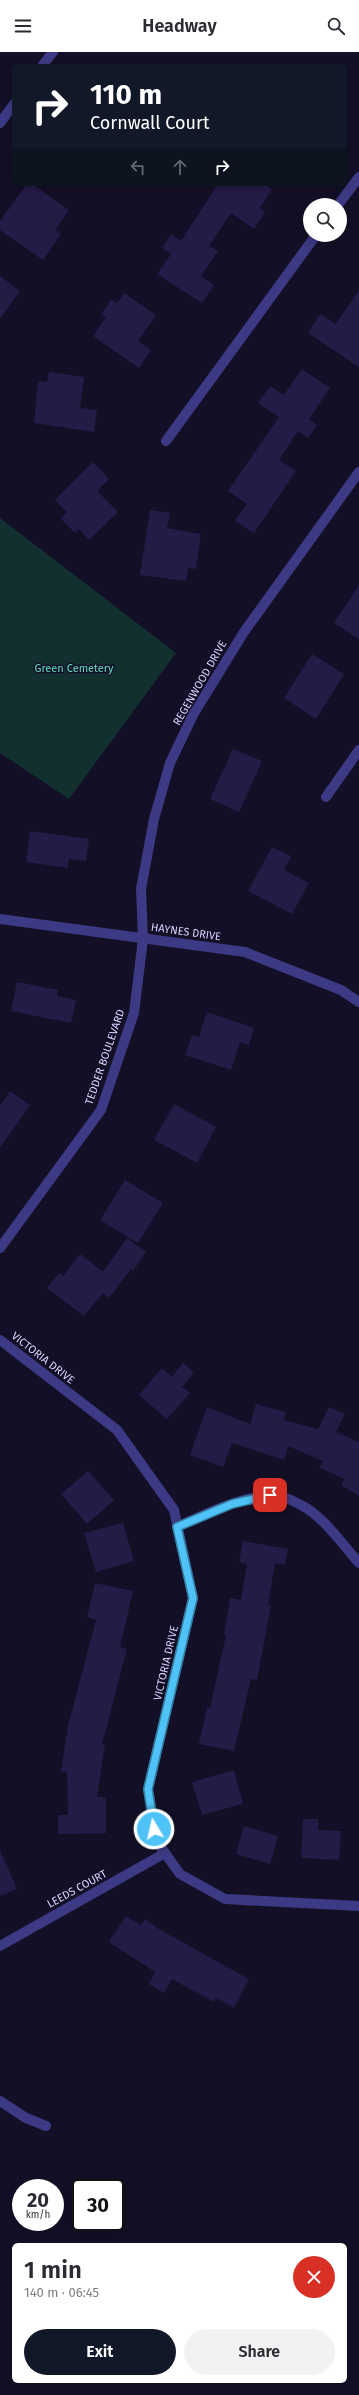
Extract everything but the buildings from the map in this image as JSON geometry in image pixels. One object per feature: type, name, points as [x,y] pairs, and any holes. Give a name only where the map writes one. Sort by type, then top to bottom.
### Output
[{"type":"street","points":[[44,64],[53,52]]},
{"type":"street","points":[[0,123],[12,107]]},
{"type":"street","points":[[343,198],[359,177]]},
{"type":"street","points":[[166,441],[311,242]]},
{"type":"street","name":"REGENWOOD DRIVE","points":[[143,939],[141,889],[154,819],[170,763],[193,715],[244,632],[359,472]]},
{"type":"street","points":[[326,797],[359,750]]},
{"type":"street","name":"HAYNES DRIVE","points":[[0,919],[245,952],[341,990],[359,1002]]},
{"type":"street","name":"TEDDER BOULEVARD","points":[[0,1248],[101,1110],[134,1012],[143,939]]},
{"type":"street","name":"VICTORIA DRIVE","points":[[0,1340],[117,1430],[174,1510],[193,1598],[148,1789],[157,1842],[180,1874],[225,1899],[359,1906]]},
{"type":"street","points":[[177,1527],[232,1504],[270,1495],[283,1497],[303,1505],[331,1530],[359,1563]]},
{"type":"street","name":"LEEDS COURT","points":[[0,1946],[165,1853]]},
{"type":"street","points":[[0,2101],[26,2118],[46,2126]]},
{"type":"green space","name":"Green Cemetery","points":[[0,518],[176,653],[69,799],[0,753]]},
{"type":"route","points":[[154,1829],[148,1789],[193,1598],[177,1527],[232,1504],[270,1495]]}]
